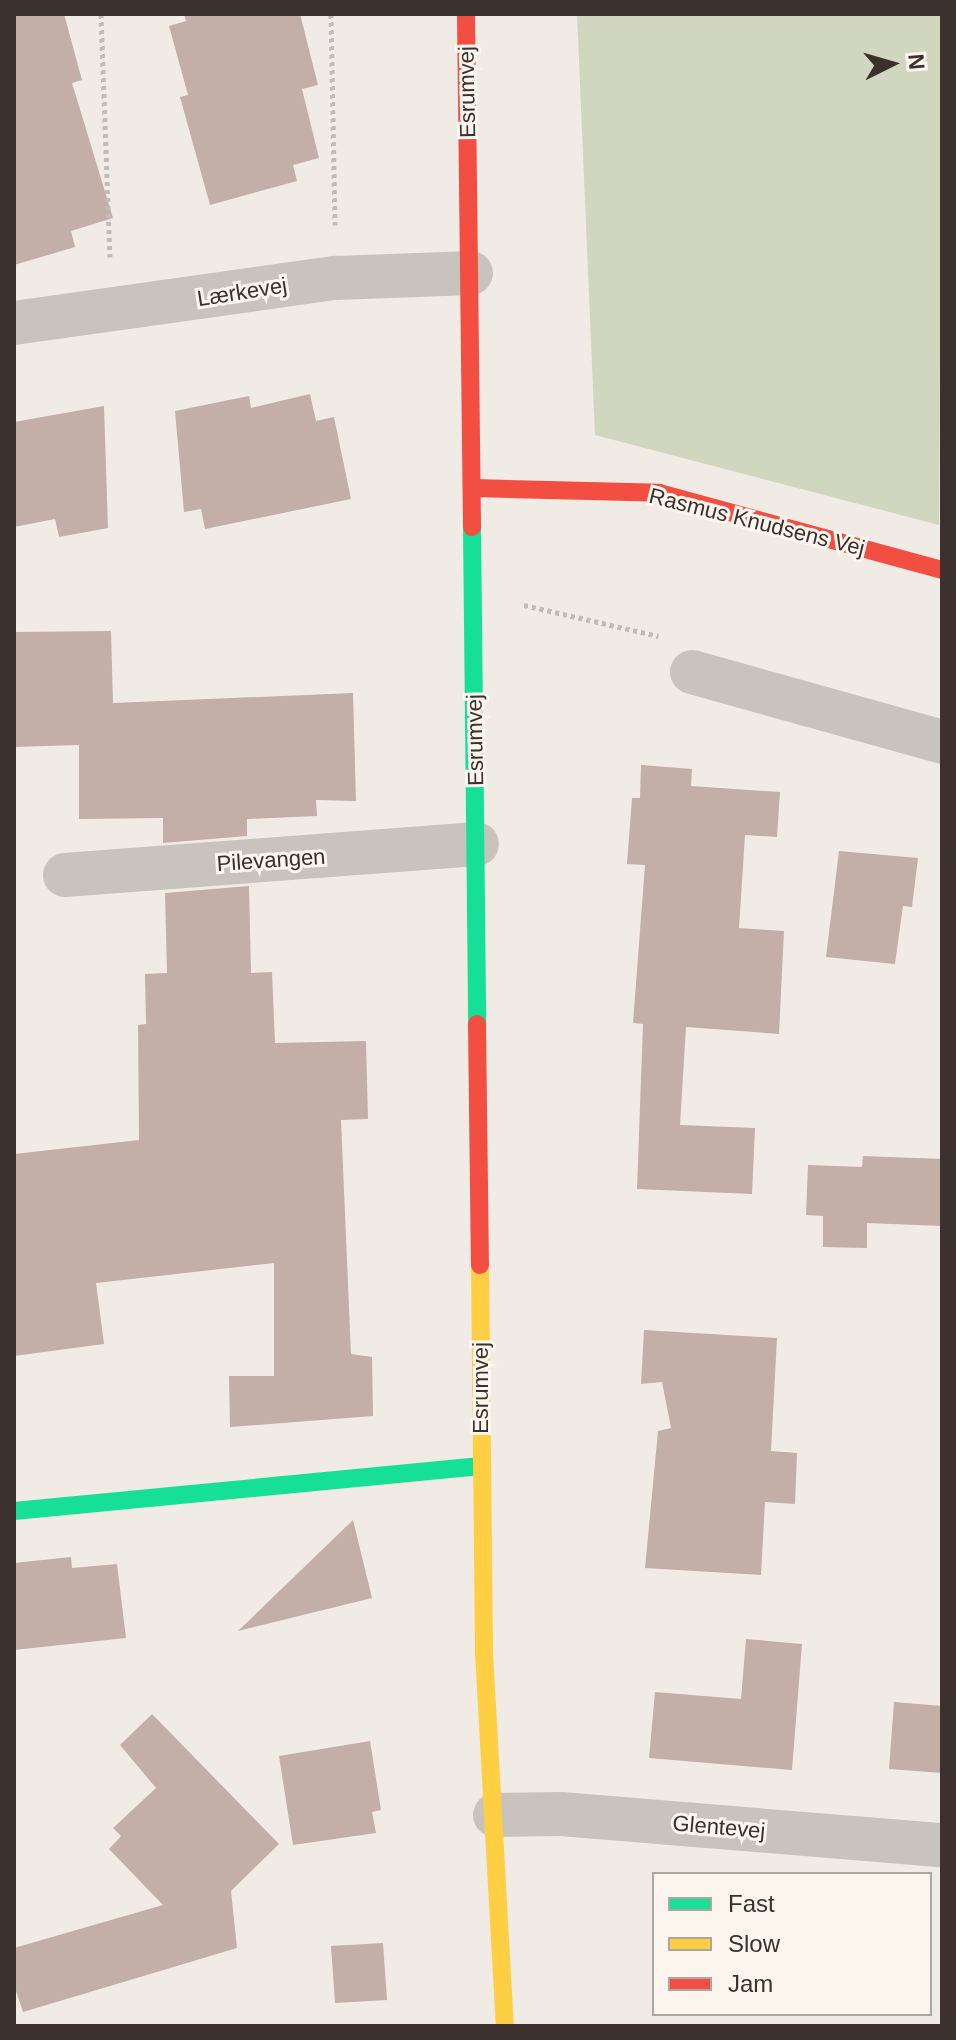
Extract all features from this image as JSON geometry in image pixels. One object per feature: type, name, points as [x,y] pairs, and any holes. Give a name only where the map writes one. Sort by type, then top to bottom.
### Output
[{"type":"main road","name":"Esrumvej","points":[[466,14],[477,844],[481,1466],[505,2026]]},
{"type":"main road","name":"Rasmus Knudsens Vej","points":[[473,488],[659,493],[942,570]]},
{"type":"main road","name":"Esrumvej","points":[[14,1511],[481,1466]]},
{"type":"street","name":"Lærkevej","points":[[14,323],[336,278],[471,273]]},
{"type":"street","points":[[692,672],[942,742]]},
{"type":"street","name":"Pilevangen","points":[[65,875],[477,844]]},
{"type":"street","name":"Glentevej","points":[[495,1815],[561,1814],[942,1845]]},
{"type":"path","points":[[101,14],[112,311]]},
{"type":"path","points":[[331,14],[336,278]]},
{"type":"path","points":[[474,602],[545,606],[690,644],[692,672]]},
{"type":"green space","points":[[577,14],[942,14],[939,525],[595,435]]},
{"type":"building","points":[[14,14],[64,14],[82,80],[72,83],[113,218],[71,231],[75,247],[14,265]]},
{"type":"building","points":[[184,14],[300,14],[318,85],[302,89],[319,158],[293,165],[297,181],[210,205],[180,97],[188,95],[169,26],[186,21]]},
{"type":"building","points":[[310,394],[316,421],[334,417],[351,499],[205,529],[201,509],[184,512],[175,411],[249,396],[251,408]]},
{"type":"building","points":[[104,406],[108,528],[59,537],[55,519],[14,527],[14,422]]},
{"type":"building","points":[[111,631],[113,703],[353,693],[356,801],[316,800],[317,816],[247,819],[247,836],[163,843],[163,818],[79,819],[79,745],[14,747],[14,632]]},
{"type":"building","points":[[641,765],[692,769],[691,786],[780,792],[777,837],[745,835],[739,928],[784,931],[779,1034],[686,1027],[680,1125],[755,1128],[752,1194],[637,1189],[643,1024],[633,1023],[645,865],[627,864],[632,798],[640,798]]},
{"type":"building","points":[[839,851],[918,858],[912,907],[903,906],[895,964],[826,957]]},
{"type":"building","points":[[249,886],[251,973],[272,972],[275,1043],[366,1041],[368,1119],[341,1120],[351,1354],[372,1357],[373,1416],[230,1427],[229,1376],[274,1376],[274,1263],[96,1283],[104,1344],[14,1356],[14,1154],[139,1140],[138,1025],[146,1024],[145,974],[167,973],[165,893]]},
{"type":"building","points":[[863,1156],[942,1159],[942,1226],[867,1223],[867,1248],[823,1247],[823,1216],[806,1215],[808,1165],[862,1167]]},
{"type":"building","points":[[644,1330],[777,1338],[771,1451],[797,1453],[795,1504],[765,1502],[761,1575],[645,1568],[658,1431],[671,1428],[662,1382],[641,1384]]},
{"type":"building","points":[[353,1520],[372,1598],[238,1631]]},
{"type":"building","points":[[71,1557],[72,1568],[117,1564],[126,1638],[14,1650],[14,1563]]},
{"type":"building","points":[[746,1639],[802,1644],[792,1770],[649,1758],[655,1692],[741,1699]]},
{"type":"building","points":[[894,1702],[942,1706],[942,1773],[889,1769]]},
{"type":"building","points":[[152,1714],[279,1844],[231,1891],[237,1948],[23,2012],[14,1985],[14,1948],[163,1905],[109,1849],[121,1836],[113,1828],[156,1788],[120,1745]]},
{"type":"building","points":[[370,1741],[381,1810],[372,1812],[376,1833],[293,1845],[279,1756]]},
{"type":"building","points":[[383,1943],[387,2000],[335,2003],[331,1946]]},
{"type":"traffic: fast","points":[[472,527],[477,1024]]},
{"type":"traffic: fast","points":[[14,1511],[481,1466]]},
{"type":"traffic: slow","points":[[480,1265],[484,1653],[505,2026]]},
{"type":"traffic: jam","points":[[466,14],[472,527]]},
{"type":"traffic: jam","points":[[473,488],[659,493],[942,570]]},
{"type":"traffic: jam","points":[[477,1024],[480,1265]]}]
